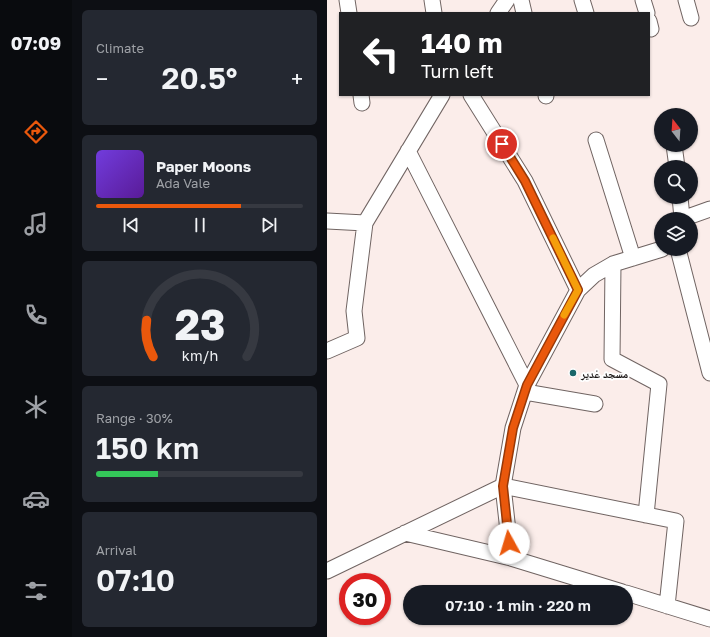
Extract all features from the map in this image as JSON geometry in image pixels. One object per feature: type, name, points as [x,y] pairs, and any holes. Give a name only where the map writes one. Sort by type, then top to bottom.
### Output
[{"type":"street","points":[[347,0],[349,12]]},
{"type":"street","points":[[432,0],[434,12]]},
{"type":"street","points":[[499,12],[507,0]]},
{"type":"street","points":[[521,0],[525,12]]},
{"type":"street","points":[[582,0],[586,12]]},
{"type":"street","points":[[643,0],[647,12]]},
{"type":"street","points":[[686,0],[691,18]]},
{"type":"street","points":[[327,351],[357,338],[354,311],[365,222],[441,96]]},
{"type":"street","points":[[472,96],[525,181],[578,290]]},
{"type":"street","points":[[596,140],[633,258]]},
{"type":"street","points":[[408,152],[526,388]]},
{"type":"street","points":[[698,213],[710,209]]},
{"type":"street","points":[[327,221],[365,222]]},
{"type":"street","points":[[511,558],[503,486],[513,428],[526,388],[578,290],[594,275],[613,264],[654,251]]},
{"type":"street","points":[[680,256],[710,373]]},
{"type":"street","points":[[613,264],[612,359],[659,384],[646,515]]},
{"type":"street","points":[[526,388],[595,404]]},
{"type":"street","points":[[327,570],[503,486],[676,521],[667,606]]},
{"type":"street","points":[[405,533],[511,558],[599,585]]},
{"type":"street","points":[[633,595],[710,619]]},
{"type":"slow traffic","points":[[553,238],[578,290],[564,315]]},
{"type":"place","name":"مسجد غدیر","points":[[573,373]]},
{"type":"route","points":[[502,144],[525,181],[578,290],[527,385],[513,428],[503,486],[509,543]]}]
